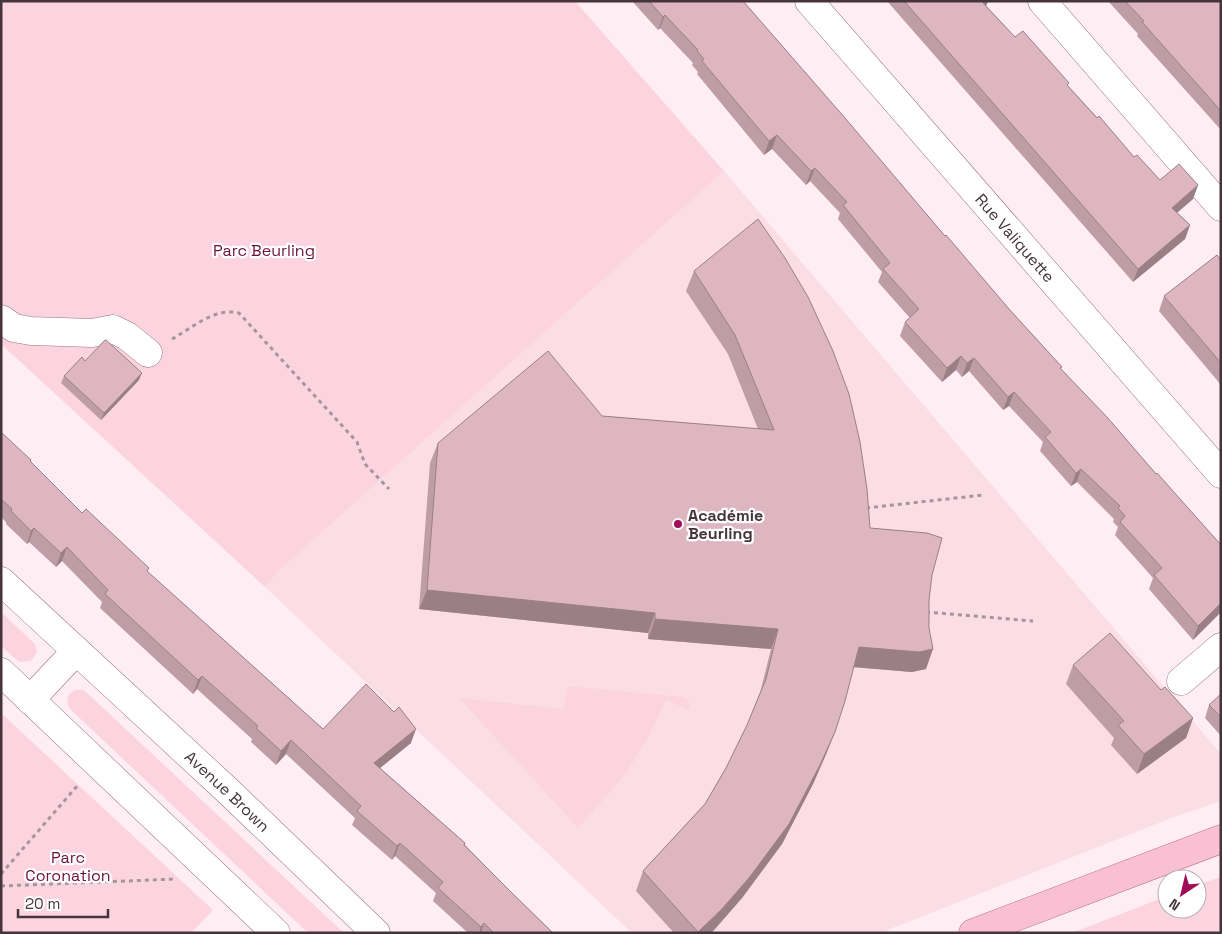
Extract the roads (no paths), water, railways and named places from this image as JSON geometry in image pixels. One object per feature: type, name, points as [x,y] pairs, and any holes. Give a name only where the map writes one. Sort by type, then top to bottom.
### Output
[{"type":"main road","points":[[973,933],[1221,839]]},
{"type":"street","name":"Rue Valiquette","points":[[809,1],[1221,474]]},
{"type":"street","points":[[1042,1],[1221,207]]},
{"type":"street","points":[[1,319],[14,328],[31,332],[92,333],[113,329],[127,336],[148,353]]},
{"type":"street","name":"Avenue Brown","points":[[1,581],[228,791],[376,933]]},
{"type":"street","points":[[1182,681],[1221,647]]},
{"type":"street","points":[[30,700],[76,651]]},
{"type":"street","points":[[1,672],[276,933]]},
{"type":"place","name":"Académie Beurling","points":[[678,524]]},
{"type":"park label","name":"Parc Beurling","points":[[264,250]]},
{"type":"park label","name":"Parc Coronation","points":[[68,866]]}]
